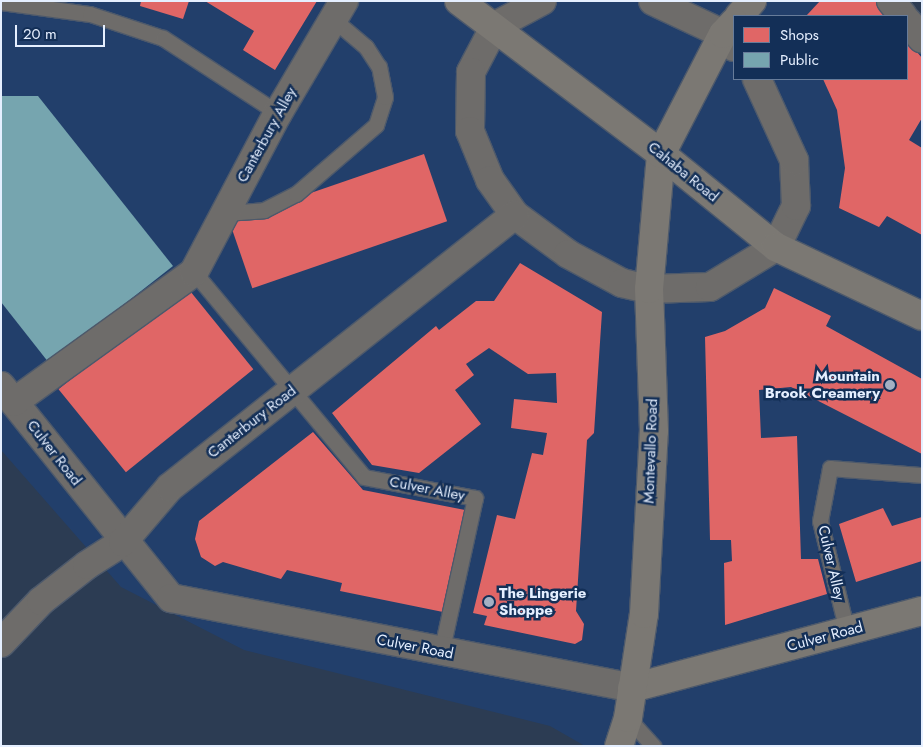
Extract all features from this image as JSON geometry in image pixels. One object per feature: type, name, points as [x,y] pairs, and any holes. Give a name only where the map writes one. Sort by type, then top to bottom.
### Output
[{"type":"street","name":"Cahaba Road","points":[[459,1],[495,26],[661,154],[776,247],[922,316]]},
{"type":"street","points":[[542,1],[495,26],[471,72],[470,130],[490,180],[516,215],[568,254],[622,283],[649,289],[710,287],[776,247],[796,206],[794,160],[757,80]]},
{"type":"street","points":[[653,1],[733,30],[661,154]]},
{"type":"street","points":[[743,15],[752,1]]},
{"type":"street","points":[[891,1],[902,15]]},
{"type":"street","name":"Canterbury Alley","points":[[194,272],[278,113],[339,10]]},
{"type":"street","points":[[908,22],[922,39]]},
{"type":"street","name":"Montevallo Road","points":[[619,746],[628,718],[644,614],[654,431],[649,289],[661,154]]},
{"type":"street","name":"Canterbury Road","points":[[1,643],[41,601],[87,564],[123,542],[170,487],[516,215]]},
{"type":"street","points":[[8,394],[194,272]]},
{"type":"street","name":"Culver Road","points":[[8,394],[123,542],[171,598],[632,688],[922,611]]},
{"type":"lane","points":[[1,2],[90,14],[163,38],[278,113]]},
{"type":"lane","points":[[226,213],[264,210],[296,194],[376,125],[385,97],[379,67],[339,10]]},
{"type":"lane","points":[[194,272],[292,391]]},
{"type":"lane","name":"Culver Alley","points":[[292,391],[364,477],[475,498],[441,652]]},
{"type":"lane","name":"Culver Alley","points":[[847,631],[820,522],[830,468],[922,475]]},
{"type":"lane","points":[[628,718],[653,746]]},
{"type":"shaded area","points":[[1,1],[891,1],[902,15],[733,15],[733,80],[908,80],[908,22],[922,39],[922,746],[585,746],[550,726],[244,650],[121,587],[1,450]]},
{"type":"building: Shops","points":[[141,1],[189,1],[183,19],[140,6]]},
{"type":"building: Shops","points":[[205,1],[317,1],[275,70],[243,50],[254,31]]},
{"type":"building: Shops","points":[[820,1],[875,1],[886,15],[807,15]]},
{"type":"building: Shops","points":[[908,41],[922,58],[922,118],[909,140],[922,148],[922,235],[887,216],[879,227],[839,208],[845,168],[837,110],[823,80],[908,80]]},
{"type":"building: Shops","points":[[424,154],[447,221],[252,288],[229,221]]},
{"type":"building: Shops","points":[[520,263],[602,312],[594,433],[587,440],[576,611],[584,624],[582,640],[575,644],[484,625],[487,616],[473,613],[497,515],[515,519],[532,453],[543,455],[547,433],[511,428],[514,399],[557,403],[556,373],[528,374],[489,348],[466,364],[474,375],[455,390],[481,424],[419,473],[372,465],[332,413],[436,326],[439,330],[476,301],[494,301]]},
{"type":"building: Shops","points":[[186,286],[253,369],[126,472],[59,389]]},
{"type":"building: Shops","points":[[774,288],[831,316],[826,326],[922,379],[922,454],[791,387],[759,390],[761,438],[797,436],[801,559],[818,559],[827,594],[725,625],[724,563],[732,561],[731,540],[710,540],[705,337],[725,331],[765,308]]},
{"type":"building: Shops","points":[[313,432],[363,490],[465,510],[443,612],[340,591],[342,583],[287,570],[281,579],[223,562],[215,566],[201,557],[195,539],[199,521]]},
{"type":"building: Shops","points":[[883,508],[892,526],[922,517],[922,561],[856,582],[839,524]]},
{"type":"building: Public","points":[[1,96],[38,96],[173,266],[49,363],[1,302]]},
{"type":"place","name":"Mountain Brook Creamery","points":[[890,385]]},
{"type":"place","name":"The Lingerie Shoppe","points":[[489,602]]}]
